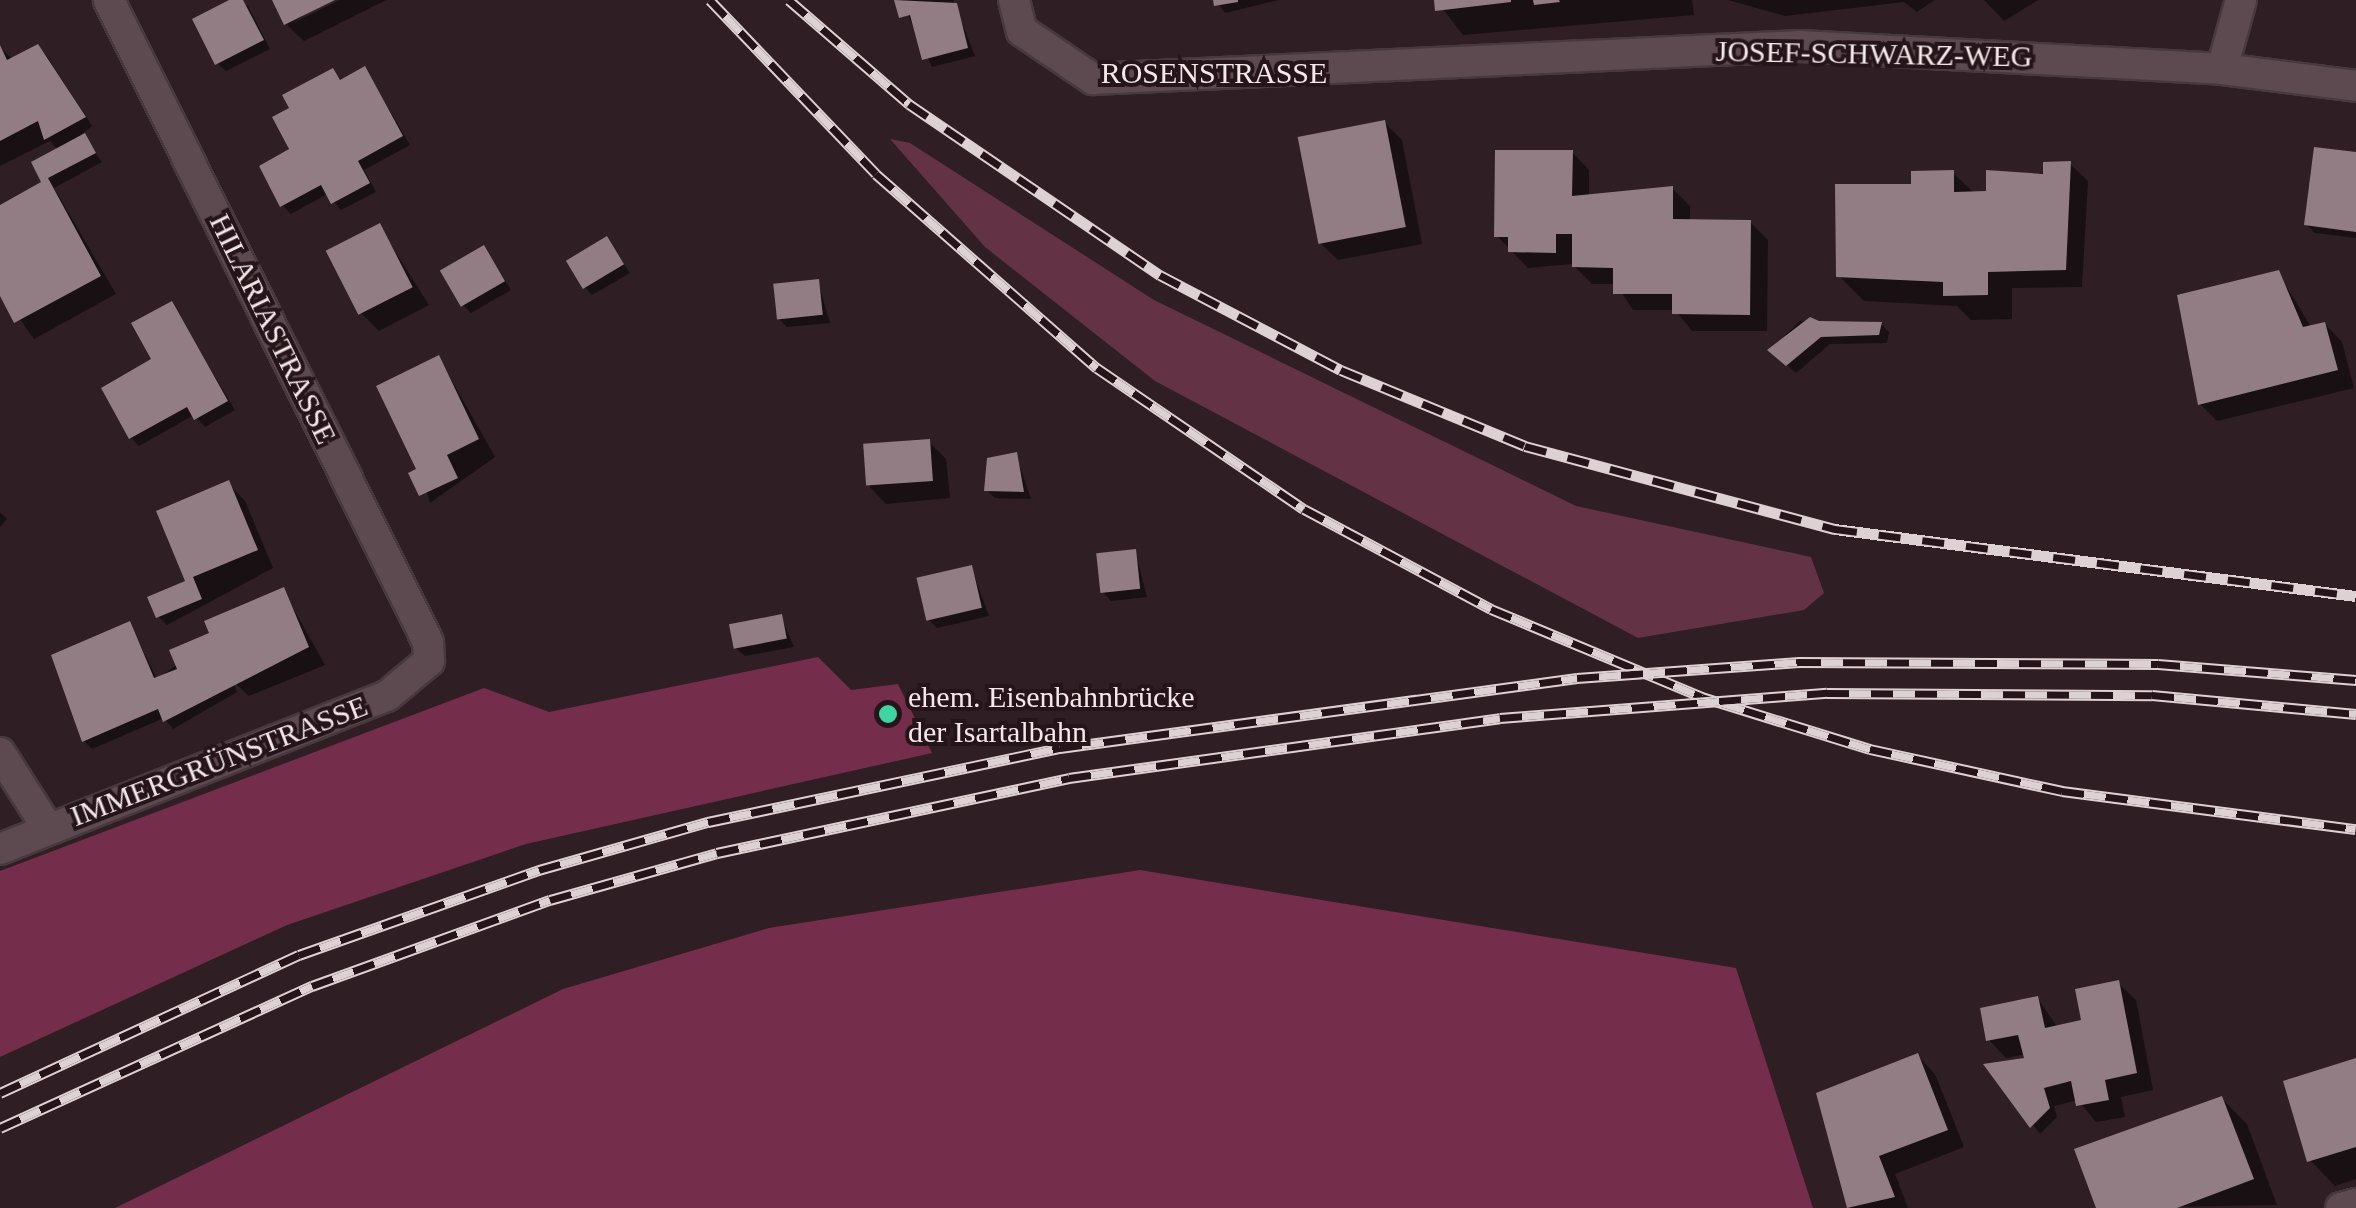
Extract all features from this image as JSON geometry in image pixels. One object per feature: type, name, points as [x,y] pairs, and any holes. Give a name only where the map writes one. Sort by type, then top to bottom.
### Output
[{"type":"street","name":"HILARIASTRASSE","points":[[109,0],[428,642],[429,661]]},
{"type":"street","name":"ROSENSTRASSE","points":[[1014,0],[1022,31],[1093,79],[1391,71]]},
{"type":"street","points":[[2222,68],[2241,0]]},
{"type":"street","name":"JOSEF-SCHWARZ-WEG","points":[[1391,71],[1800,46],[2222,68],[2356,86]]},
{"type":"street","name":"IMMERGRÜNSTRASSE","points":[[0,849],[47,826],[387,696],[429,661]]},
{"type":"street","points":[[0,753],[47,826]]},
{"type":"street","points":[[2341,1208],[2356,1204]]},
{"type":"shaded area","points":[[890,139],[910,143],[1154,300],[1576,506],[1811,557],[1824,593],[1804,610],[1638,638],[1155,381],[985,247]]},
{"type":"shaded area","points":[[818,657],[851,690],[898,684],[932,753],[526,844],[287,925],[0,1057],[0,871],[484,688],[549,712]]},
{"type":"shaded area","points":[[1140,870],[1736,968],[1813,1208],[115,1208],[563,989],[769,928]]},
{"type":"building","points":[[229,0],[243,0],[264,40],[215,65],[192,19]]},
{"type":"building","points":[[272,0],[335,0],[284,25]]},
{"type":"building","points":[[894,0],[957,3],[968,48],[922,60],[910,15],[899,18]]},
{"type":"building","points":[[1213,0],[1238,0],[1238,2],[1214,6]]},
{"type":"building","points":[[1434,0],[1511,0],[1511,2],[1435,11]]},
{"type":"building","points":[[1533,0],[1559,0],[1560,2],[1534,5]]},
{"type":"building","points":[[38,44],[86,117],[44,140],[38,121],[0,141],[0,45],[7,60]]},
{"type":"building","points":[[365,66],[403,136],[358,161],[370,183],[331,204],[321,185],[280,207],[259,166],[289,149],[272,117],[289,108],[282,95],[333,68],[340,80]]},
{"type":"building","points":[[1385,120],[1406,227],[1318,244],[1298,137]]},
{"type":"building","points":[[85,133],[96,153],[48,178],[101,276],[14,323],[0,296],[0,205],[41,182],[31,162]]},
{"type":"building","points":[[2314,147],[2356,152],[2356,232],[2304,225]]},
{"type":"building","points":[[1495,150],[1573,150],[1572,196],[1673,186],[1673,219],[1751,220],[1750,315],[1672,314],[1672,294],[1613,294],[1613,268],[1572,267],[1572,234],[1556,234],[1556,253],[1508,252],[1508,237],[1494,237]]},
{"type":"building","points":[[2071,161],[2066,270],[1988,272],[1988,295],[1943,296],[1943,282],[1836,277],[1835,184],[1911,184],[1911,171],[1954,170],[1954,192],[1986,191],[1986,170],[2043,174],[2043,162]]},
{"type":"building","points":[[380,223],[413,287],[358,315],[326,251]]},
{"type":"building","points":[[607,236],[624,264],[583,289],[566,261]]},
{"type":"building","points":[[484,245],[505,281],[461,307],[440,270]]},
{"type":"building","points":[[2279,270],[2303,327],[2325,322],[2338,370],[2198,405],[2177,295]]},
{"type":"building","points":[[819,279],[823,315],[777,320],[773,284]]},
{"type":"building","points":[[172,301],[228,401],[194,420],[187,407],[129,439],[101,388],[151,359],[131,323]]},
{"type":"building","points":[[1810,317],[1819,321],[1882,322],[1879,335],[1821,337],[1786,366],[1767,350]]},
{"type":"building","points":[[439,355],[479,439],[447,455],[458,478],[419,496],[408,473],[416,469],[376,386]]},
{"type":"building","points":[[930,439],[933,481],[866,486],[863,444]]},
{"type":"building","points":[[1017,452],[1024,492],[984,491],[987,458]]},
{"type":"building","points":[[229,480],[258,550],[193,577],[202,599],[156,618],[147,597],[185,581],[156,511]]},
{"type":"building","points":[[1136,549],[1140,589],[1100,593],[1096,553]]},
{"type":"building","points":[[972,565],[982,608],[926,621],[916,578]]},
{"type":"building","points":[[284,587],[309,647],[163,722],[158,709],[82,742],[51,655],[130,621],[154,678],[177,669],[169,650],[209,633],[204,621]]},
{"type":"building","points":[[782,614],[787,639],[734,649],[729,624]]},
{"type":"building","points":[[2119,980],[2137,1073],[2105,1080],[2109,1100],[2076,1106],[2071,1081],[2044,1088],[2050,1108],[2030,1128],[1983,1064],[2024,1058],[2018,1035],[1986,1041],[1980,1008],[2038,996],[2045,1028],[2081,1020],[2075,989]]},
{"type":"building","points":[[1918,1053],[1948,1130],[1879,1156],[1895,1197],[1847,1208],[1816,1093]]},
{"type":"building","points":[[2356,1058],[2356,1147],[2307,1162],[2283,1081]]},
{"type":"building","points":[[2222,1096],[2254,1179],[2177,1208],[2096,1208],[2074,1149]]},
{"type":"railway","points":[[710,0],[876,174],[1097,368],[1304,509],[1491,609],[1702,697],[1870,749],[2062,791],[2356,829]]},
{"type":"railway","points":[[789,0],[909,104],[1160,275],[1341,370],[1525,446],[1835,529],[2356,596]]},
{"type":"railway","points":[[0,1093],[299,955],[539,870],[708,822],[1060,748],[1577,678],[1799,662],[2158,664],[2356,680]]},
{"type":"railway","points":[[0,1128],[312,986],[550,900],[717,853],[1069,778],[1500,718],[1827,693],[2152,695],[2356,714]]},
{"type":"place","name":"ehem. Eisenbahnbrücke der Isartalbahn","points":[[888,714]]}]
